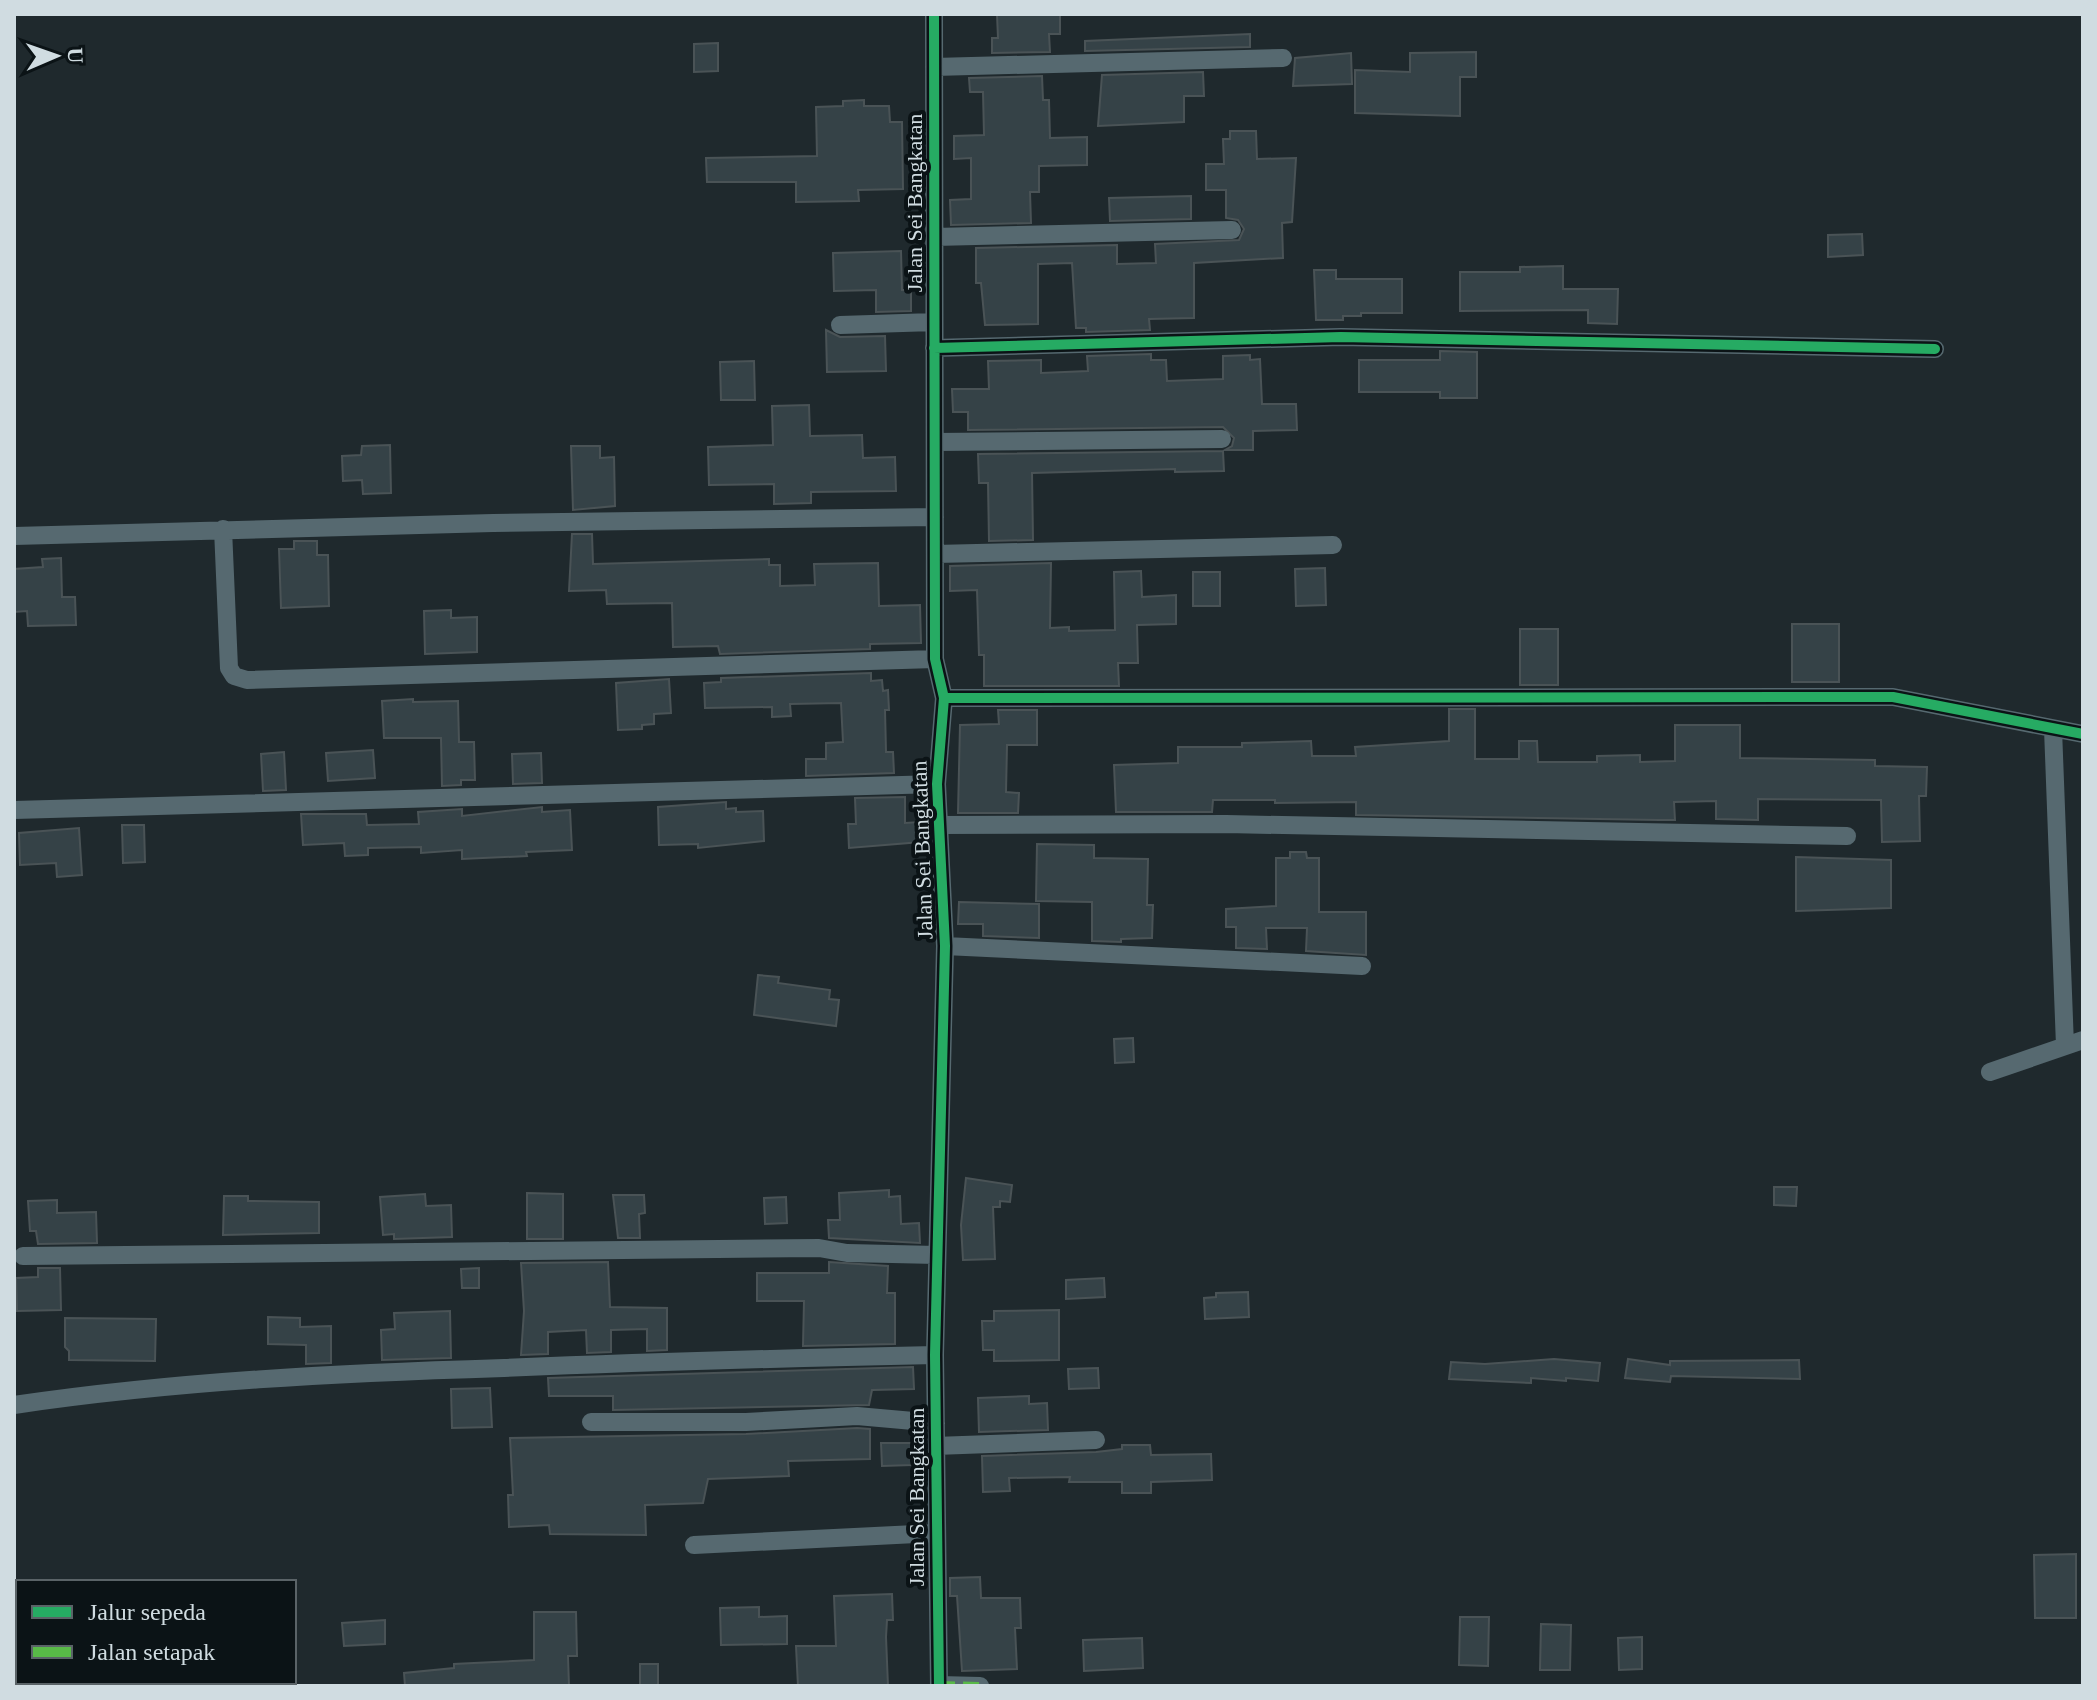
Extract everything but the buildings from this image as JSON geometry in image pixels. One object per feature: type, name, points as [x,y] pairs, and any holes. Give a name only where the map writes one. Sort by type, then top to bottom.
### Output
[{"type":"street","name":"Jalan Sei Bangkatan","points":[[934,14],[935,659],[944,698],[937,784],[945,946],[935,1355],[939,1686]]},
{"type":"street","points":[[934,67],[1283,58]]},
{"type":"street","points":[[934,237],[1232,230]]},
{"type":"street","points":[[840,325],[934,322]]},
{"type":"street","points":[[934,348],[1383,337],[1935,349]]},
{"type":"street","points":[[935,442],[1222,439]]},
{"type":"street","points":[[14,536],[223,529],[935,517]]},
{"type":"street","points":[[223,529],[229,668],[234,676],[247,680],[935,659]]},
{"type":"street","points":[[935,554],[1333,545]]},
{"type":"street","points":[[944,698],[1893,697],[2083,734]]},
{"type":"street","points":[[1990,1072],[2074,1043],[2053,729]]},
{"type":"street","points":[[14,810],[937,784]]},
{"type":"street","points":[[939,825],[1226,824],[1847,836]]},
{"type":"street","points":[[945,946],[1362,966]]},
{"type":"street","points":[[23,1256],[803,1248],[937,1255]]},
{"type":"street","points":[[14,1405],[139,1387],[334,1373],[717,1359],[935,1355]]},
{"type":"street","points":[[591,1422],[746,1422],[857,1416],[936,1423]]},
{"type":"street","points":[[935,1446],[1096,1440]]},
{"type":"street","points":[[694,1545],[936,1533]]},
{"type":"street","points":[[939,1686],[980,1686]]},
{"type":"marked path","points":[[939,1685],[980,1686]]},
{"type":"cycle path","points":[[934,14],[935,659],[944,698],[937,784],[945,946],[935,1355],[939,1686]]},
{"type":"cycle path","points":[[934,348],[1341,337],[1935,349]]},
{"type":"cycle path","points":[[944,698],[1893,697],[2083,734]]}]
